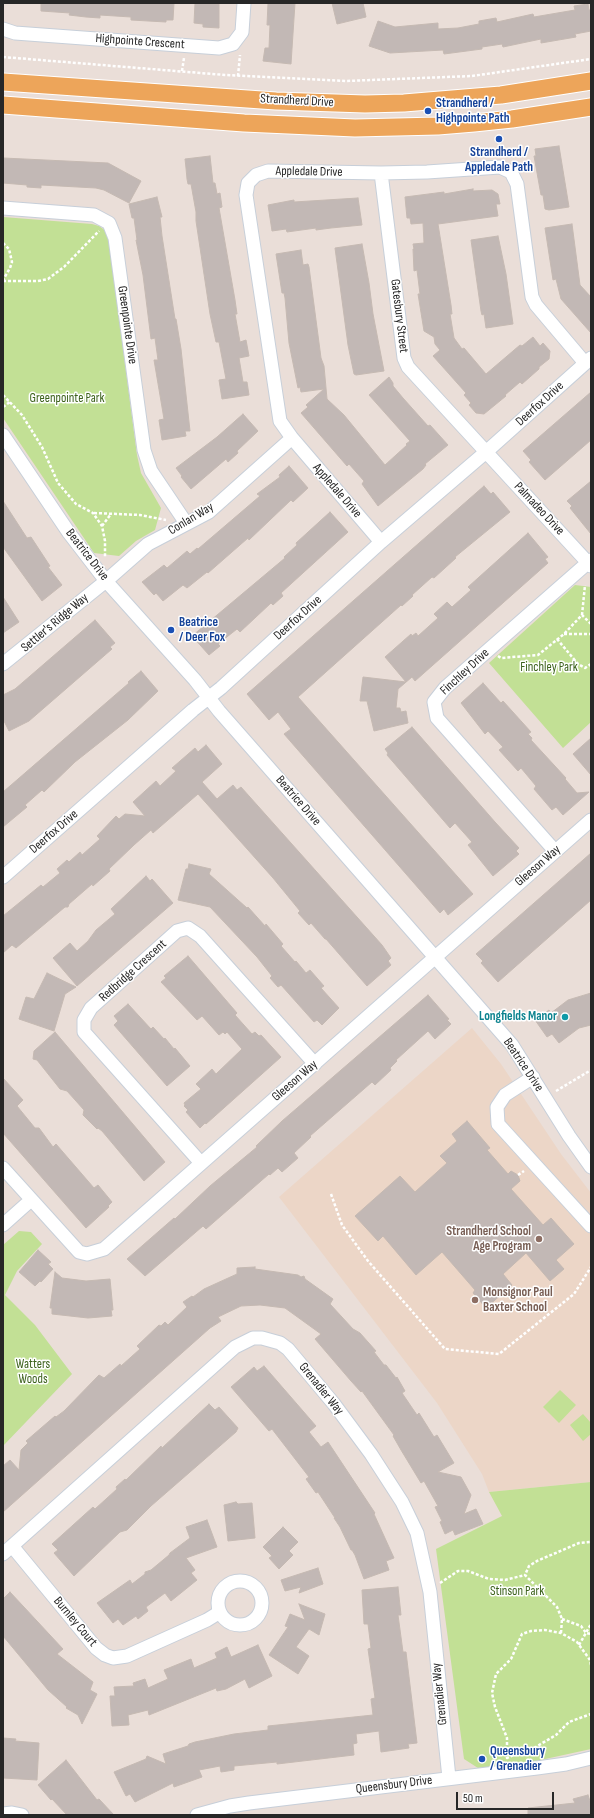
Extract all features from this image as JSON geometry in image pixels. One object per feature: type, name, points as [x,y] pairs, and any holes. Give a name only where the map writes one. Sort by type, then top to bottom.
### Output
[{"type":"main road","name":"Strandherd Drive","points":[[3,82],[276,101],[365,104],[418,102],[501,95],[591,81]]},
{"type":"main road","name":"Strandherd Drive","points":[[3,105],[236,123],[355,128],[438,126],[481,122],[591,107]]},
{"type":"street","name":"Highpointe Crescent","points":[[3,29],[15,33],[219,48],[233,44],[242,32],[244,3]]},
{"type":"street","name":"Appledale Drive","points":[[381,542],[292,438],[280,421],[246,195],[248,183],[256,174],[268,171],[381,173],[427,172],[500,167],[511,172],[517,184],[532,297],[536,305],[588,360]]},
{"type":"street","name":"Gatesbury Street","points":[[381,173],[404,358],[408,366],[486,452]]},
{"type":"street","points":[[3,208],[94,215],[109,223]]},
{"type":"street","name":"Greenpointe Drive","points":[[109,223],[115,238],[144,450],[151,471],[186,524]]},
{"type":"street","name":"Deerfox Drive","points":[[3,877],[221,688],[381,542],[486,452],[588,360]]},
{"type":"street","name":"Beatrice Drive","points":[[3,435],[69,533],[106,581],[195,680],[219,711],[512,1045],[565,1130],[591,1167]]},
{"type":"street","name":"Conlan Way","points":[[106,581],[148,544],[209,512],[292,438]]},
{"type":"street","name":"Palmadeo Drive","points":[[486,452],[590,563]]},
{"type":"street","name":"Finchley Drive","points":[[555,851],[437,718],[434,702],[445,688],[590,563]]},
{"type":"street","name":"Settler's Ridge Way","points":[[3,664],[106,581]]},
{"type":"street","name":"Gleeson Way","points":[[3,1168],[79,1252],[87,1254],[104,1249],[591,820]]},
{"type":"street","name":"Redbridge Crescent","points":[[201,1163],[84,1032],[84,1020],[91,1008],[177,931],[188,928],[200,936],[315,1064]]},
{"type":"street","points":[[533,1077],[505,1095],[497,1107],[498,1124],[591,1226]]},
{"type":"street","points":[[3,1225],[31,1200]]},
{"type":"street","name":"Grenadier Way","points":[[7,1550],[235,1347],[248,1340],[262,1338],[271,1340],[288,1349],[334,1404],[371,1454],[410,1516],[422,1553],[430,1592],[449,1778]]},
{"type":"street","name":"Burnley Court","points":[[7,1550],[96,1648],[105,1655],[113,1658],[127,1656],[207,1620],[220,1612]]},
{"type":"street","name":"Queensbury Drive","points":[[197,1815],[249,1802],[566,1764],[591,1758]]},
{"type":"street","points":[[3,1814],[12,1813],[22,1815]]},
{"type":"path","points":[[238,76],[241,49]]},
{"type":"path","points":[[3,57],[238,76],[346,81],[472,76],[591,59]]},
{"type":"path","points":[[3,243],[9,249],[12,262],[3,281],[38,281],[48,279],[64,267],[89,240],[109,223]]},
{"type":"path","points":[[3,395],[22,415],[42,447],[58,484],[76,504],[93,513],[140,515],[186,524]]},
{"type":"path","points":[[3,407],[10,402]]},
{"type":"path","points":[[93,513],[102,526],[105,541],[105,559]]},
{"type":"path","points":[[102,526],[111,514]]},
{"type":"path","points":[[489,650],[501,658],[538,656],[564,634],[582,615],[585,585]]},
{"type":"path","points":[[582,615],[591,624]]},
{"type":"path","points":[[564,634],[591,634]]},
{"type":"path","points":[[557,639],[578,664],[585,668],[591,664]]},
{"type":"path","points":[[555,1092],[591,1070]]},
{"type":"path","points":[[331,1194],[342,1225],[368,1261],[445,1349],[499,1354],[574,1294],[591,1267]]},
{"type":"path","points":[[525,1575],[529,1566],[537,1561],[579,1543],[591,1542]]},
{"type":"path","points":[[430,1592],[448,1576],[458,1571],[468,1571],[489,1579],[505,1580],[525,1575]]},
{"type":"path","points":[[525,1575],[558,1606],[562,1619],[561,1633]]},
{"type":"path","points":[[562,1619],[581,1626],[586,1633],[591,1634]]},
{"type":"path","points":[[579,1645],[591,1624]]},
{"type":"path","points":[[591,1665],[590,1660],[579,1645],[561,1633],[545,1630],[522,1634],[511,1659],[496,1674],[492,1693],[494,1707],[507,1738],[507,1758],[529,1751],[556,1735],[569,1722],[591,1714]]},
{"type":"shaded area","name":"Monsignor Paul Baxter School","points":[[472,1028],[501,1064],[561,1154],[591,1193],[591,1482],[489,1492],[482,1474],[437,1403],[279,1197]]},
{"type":"green space","name":"Greenpointe Park","points":[[3,217],[92,224],[99,226],[106,231],[109,242],[137,455],[141,473],[161,508],[155,530],[136,541],[119,556],[94,553],[3,418]]},
{"type":"green space","name":"Finchley Park","points":[[575,585],[591,587],[591,722],[563,748],[489,663]]},
{"type":"green space","name":"Watters Woods","points":[[19,1231],[31,1232],[42,1244],[17,1271],[5,1295],[35,1325],[72,1374],[3,1446],[3,1245]]},
{"type":"green space","points":[[560,1390],[576,1405],[559,1423],[543,1407]]},
{"type":"green space","points":[[583,1414],[591,1423],[591,1434],[583,1441],[570,1425]]},
{"type":"green space","name":"Stinson Park","points":[[591,1482],[591,1749],[527,1763],[478,1768],[464,1759],[436,1549],[502,1516],[489,1492]]},
{"type":"building","points":[[41,3],[174,3],[173,20],[166,20],[166,22],[131,20],[131,17],[100,15],[100,18],[69,15],[70,13],[41,11]]},
{"type":"building","points":[[195,3],[219,4],[219,28],[203,27],[203,24],[194,23]]},
{"type":"building","points":[[268,3],[295,3],[291,64],[263,61],[265,48],[269,48],[270,25],[267,25]]},
{"type":"building","points":[[332,3],[363,3],[366,17],[337,24]]},
{"type":"building","points":[[588,4],[589,10],[591,10],[591,31],[575,34],[576,37],[541,43],[541,39],[503,47],[502,44],[482,47],[482,49],[444,54],[443,50],[390,53],[369,46],[378,21],[395,27],[438,23],[438,29],[458,28],[479,24],[479,21],[496,18],[497,22],[533,14],[534,17],[575,10],[574,6]]},
{"type":"building","points":[[559,146],[569,207],[549,210],[545,209],[543,195],[541,195],[534,156],[536,156],[535,149]]},
{"type":"building","points":[[210,156],[213,183],[215,183],[217,194],[220,193],[222,207],[219,208],[235,300],[237,314],[235,314],[240,342],[246,340],[249,356],[239,358],[243,382],[247,382],[249,395],[222,399],[219,380],[226,379],[219,342],[216,342],[210,314],[196,221],[196,212],[191,184],[188,184],[185,159]]},
{"type":"building","points":[[3,158],[108,163],[141,181],[129,203],[104,190],[96,188],[41,185],[41,188],[3,183]]},
{"type":"building","points":[[473,189],[473,191],[492,190],[498,194],[500,204],[496,204],[498,216],[438,224],[451,305],[452,314],[450,314],[454,338],[462,349],[464,348],[486,374],[520,345],[522,346],[533,337],[540,346],[543,343],[550,351],[549,359],[539,367],[539,369],[522,384],[520,382],[484,414],[476,413],[469,405],[471,403],[464,395],[466,393],[433,356],[440,350],[435,344],[434,337],[424,331],[418,294],[420,294],[417,270],[414,271],[413,244],[424,243],[423,223],[411,224],[410,218],[407,218],[405,197],[444,192],[444,194]]},
{"type":"building","points":[[157,197],[162,217],[160,217],[162,236],[181,349],[190,431],[185,431],[186,436],[162,440],[159,420],[164,419],[154,360],[158,360],[155,338],[151,339],[134,218],[132,218],[129,204]]},
{"type":"building","points":[[358,198],[362,225],[316,230],[316,228],[287,232],[286,229],[272,231],[268,205],[294,200],[294,202]]},
{"type":"building","points":[[572,224],[580,285],[591,297],[591,333],[561,299],[556,279],[553,280],[545,228]]},
{"type":"building","points":[[498,236],[506,274],[513,324],[486,328],[484,314],[482,315],[481,311],[471,240]]},
{"type":"building","points":[[362,244],[384,371],[356,375],[354,374],[348,345],[335,248]]},
{"type":"building","points":[[301,250],[303,265],[308,264],[309,267],[321,358],[324,366],[327,399],[344,415],[385,465],[410,441],[369,395],[389,377],[393,383],[393,386],[403,398],[428,426],[430,425],[448,445],[425,464],[426,465],[423,469],[378,506],[362,484],[364,481],[349,464],[347,466],[301,413],[308,407],[306,405],[324,389],[301,392],[300,387],[298,388],[289,343],[285,298],[284,293],[282,293],[276,254]]},
{"type":"building","points":[[591,392],[591,440],[545,480],[529,462],[531,460],[523,451]]},
{"type":"building","points":[[243,414],[258,431],[228,462],[226,459],[191,489],[176,468],[217,437]]},
{"type":"building","points":[[289,466],[308,488],[293,502],[291,500],[249,540],[248,538],[208,573],[207,572],[187,588],[183,585],[163,601],[156,593],[154,595],[142,582],[164,565],[167,568],[187,551],[190,554],[197,548],[198,549],[260,496],[257,494],[280,477],[279,475]]},
{"type":"building","points":[[591,481],[591,534],[570,508],[572,506],[567,501]]},
{"type":"building","points":[[484,486],[491,494],[493,492],[510,512],[455,557],[456,558],[434,578],[432,577],[402,606],[401,605],[298,697],[473,894],[448,915],[444,909],[440,913],[284,734],[291,729],[278,712],[269,720],[247,694]]},
{"type":"building","points":[[3,501],[27,538],[31,537],[50,566],[48,567],[62,585],[42,601],[3,547]]},
{"type":"building","points":[[330,512],[348,532],[281,593],[283,596],[273,605],[271,603],[240,632],[237,629],[218,644],[220,646],[209,655],[192,636],[285,558],[284,557],[297,545],[296,543]]},
{"type":"building","points":[[528,533],[548,557],[545,559],[548,563],[415,681],[412,677],[398,689],[396,708],[400,708],[401,712],[406,711],[408,723],[374,731],[367,701],[360,701],[363,677],[406,682],[385,657],[411,634],[412,636],[416,633],[418,636],[438,618],[434,614],[447,602],[452,607],[471,590],[468,587]]},
{"type":"building","points":[[3,597],[19,622],[3,633]]},
{"type":"building","points":[[95,620],[115,643],[110,647],[112,649],[29,721],[9,731],[3,719],[3,695],[15,689]]},
{"type":"building","points":[[141,671],[158,691],[128,720],[75,762],[44,792],[42,790],[25,805],[27,807],[3,827],[3,792]]},
{"type":"building","points":[[483,683],[501,703],[503,701],[531,732],[528,734],[532,738],[531,740],[566,778],[565,779],[577,793],[589,792],[563,815],[556,807],[552,810],[534,789],[536,786],[521,768],[518,771],[499,750],[503,747],[488,731],[485,734],[461,703]]},
{"type":"building","points":[[412,727],[519,848],[516,851],[519,854],[493,876],[468,845],[472,842],[455,823],[450,828],[387,755],[388,753],[385,749]]},
{"type":"building","points":[[591,738],[591,775],[573,754]]},
{"type":"building","points":[[206,745],[222,764],[202,782],[217,799],[233,785],[237,790],[241,787],[382,945],[391,958],[388,961],[391,965],[367,986],[311,923],[309,925],[298,913],[300,911],[273,878],[198,794],[153,833],[151,830],[109,869],[110,871],[93,886],[92,884],[69,904],[68,907],[65,907],[16,948],[12,945],[3,953],[3,916],[41,885],[43,887],[60,873],[57,869],[67,860],[69,862],[80,852],[82,855],[100,839],[97,836],[116,816],[119,819],[125,814],[145,816],[133,802],[156,781],[160,786],[176,771],[172,768],[195,748],[198,752]]},
{"type":"building","points":[[591,853],[591,900],[498,982],[481,963],[483,961],[476,954]]},
{"type":"building","points":[[189,864],[211,869],[209,874],[247,908],[248,907],[265,926],[266,924],[283,944],[281,946],[295,962],[296,961],[306,973],[310,970],[324,986],[321,988],[339,1008],[322,1025],[317,1020],[314,1022],[281,985],[278,987],[270,978],[272,976],[257,957],[210,907],[178,900],[186,869],[188,869]]},
{"type":"building","points":[[146,876],[150,881],[152,879],[173,903],[77,986],[53,958],[70,943],[77,951],[88,941],[96,930],[115,914],[111,909]]},
{"type":"building","points":[[188,956],[237,1013],[235,1015],[252,1034],[255,1032],[259,1036],[261,1035],[281,1057],[200,1128],[186,1112],[188,1110],[184,1106],[184,1103],[201,1089],[196,1084],[212,1069],[216,1074],[242,1049],[227,1032],[225,1034],[223,1032],[219,1035],[202,1016],[197,1020],[161,982],[166,978],[164,976]]},
{"type":"building","points":[[47,973],[76,987],[65,994],[54,1031],[19,1019],[26,997],[34,999]]},
{"type":"building","name":"Longfields Manor","points":[[591,993],[591,1025],[579,1028],[559,1043],[552,1034],[547,1037],[535,1020],[549,1010],[551,1013],[568,1000]]},
{"type":"building","points":[[428,995],[449,1019],[447,1020],[451,1024],[435,1039],[428,1031],[396,1060],[397,1061],[390,1068],[391,1070],[375,1085],[372,1082],[310,1136],[311,1137],[294,1153],[298,1158],[282,1172],[278,1168],[270,1175],[269,1174],[206,1229],[203,1226],[145,1276],[127,1259],[174,1218],[175,1219],[210,1186],[257,1147],[256,1146],[282,1121]]},
{"type":"building","points":[[128,1004],[151,1029],[153,1027],[174,1049],[175,1048],[190,1066],[167,1086],[114,1025],[118,1021],[114,1016]]},
{"type":"building","points":[[55,1032],[165,1162],[144,1181],[102,1131],[98,1128],[97,1129],[83,1115],[84,1110],[67,1091],[60,1089],[37,1060],[33,1059],[34,1051]]},
{"type":"building","points":[[3,1078],[23,1100],[17,1106],[35,1128],[39,1128],[53,1147],[56,1144],[94,1188],[98,1185],[112,1202],[108,1206],[109,1207],[86,1228],[3,1133]]},
{"type":"building","points":[[467,1121],[490,1148],[487,1150],[508,1174],[511,1171],[518,1175],[520,1181],[511,1189],[543,1225],[551,1218],[574,1244],[556,1260],[564,1269],[550,1281],[526,1253],[503,1274],[512,1285],[486,1308],[473,1293],[475,1290],[442,1252],[416,1275],[383,1236],[378,1241],[355,1216],[400,1176],[415,1192],[447,1163],[440,1156],[457,1141],[452,1134]]},
{"type":"building","points":[[38,1250],[51,1262],[48,1264],[53,1269],[41,1282],[40,1281],[35,1286],[19,1272]]},
{"type":"building","points":[[255,1267],[255,1269],[298,1275],[301,1277],[304,1276],[305,1279],[333,1299],[330,1304],[376,1351],[374,1352],[384,1365],[386,1365],[396,1378],[397,1377],[405,1391],[402,1393],[417,1415],[419,1413],[434,1437],[437,1435],[454,1463],[438,1472],[461,1477],[471,1495],[464,1514],[476,1509],[483,1524],[455,1535],[453,1530],[445,1534],[440,1522],[442,1521],[435,1507],[438,1506],[424,1481],[421,1483],[393,1436],[394,1435],[362,1391],[361,1392],[351,1381],[315,1339],[321,1334],[285,1308],[260,1305],[241,1306],[218,1317],[221,1321],[210,1328],[3,1512],[3,1466],[10,1460],[19,1470],[21,1450],[28,1443],[26,1441],[55,1416],[56,1417],[64,1411],[99,1375],[104,1378],[120,1364],[121,1366],[140,1349],[137,1346],[159,1325],[161,1326],[165,1322],[168,1325],[187,1307],[183,1302],[204,1289],[237,1274],[237,1268]]},
{"type":"building","points":[[55,1272],[62,1278],[86,1281],[110,1279],[113,1310],[111,1310],[112,1316],[88,1318],[52,1314],[52,1308],[50,1308]]},
{"type":"building","points":[[264,1366],[316,1426],[309,1432],[321,1447],[328,1442],[375,1513],[374,1514],[394,1558],[386,1561],[389,1570],[364,1579],[355,1555],[335,1518],[318,1492],[316,1493],[306,1479],[309,1477],[272,1429],[269,1431],[231,1387],[254,1367],[257,1371]]},
{"type":"building","points":[[209,1404],[215,1410],[219,1407],[238,1428],[236,1432],[151,1506],[127,1530],[120,1532],[74,1576],[54,1553],[58,1550],[52,1544],[93,1507],[95,1509],[117,1489],[116,1487],[125,1479],[126,1480],[161,1446],[162,1448]]},
{"type":"building","points":[[236,1502],[238,1504],[252,1503],[255,1538],[228,1541],[224,1505]]},
{"type":"building","points":[[207,1520],[217,1547],[186,1558],[195,1570],[191,1573],[197,1580],[171,1601],[165,1593],[146,1607],[148,1611],[138,1619],[136,1616],[123,1625],[118,1619],[113,1623],[97,1603],[130,1580],[132,1584],[145,1574],[145,1572],[151,1570],[190,1538],[186,1527]]},
{"type":"building","points":[[283,1527],[298,1542],[289,1551],[293,1555],[279,1569],[269,1558],[272,1556],[263,1547]]},
{"type":"building","points":[[318,1568],[323,1584],[299,1593],[301,1587],[285,1591],[281,1580]]},
{"type":"building","points":[[398,1587],[401,1615],[398,1615],[403,1652],[406,1652],[417,1743],[408,1744],[409,1748],[381,1752],[379,1731],[356,1734],[357,1743],[353,1744],[354,1755],[277,1764],[277,1762],[234,1766],[234,1770],[221,1772],[220,1766],[199,1770],[202,1777],[174,1787],[173,1783],[135,1802],[130,1794],[126,1796],[114,1772],[146,1759],[147,1756],[166,1764],[163,1754],[188,1746],[189,1744],[195,1742],[234,1734],[268,1730],[268,1726],[373,1715],[371,1699],[375,1698],[368,1649],[371,1648],[368,1624],[364,1624],[362,1590]]},
{"type":"building","points":[[10,1592],[63,1649],[57,1654],[93,1682],[90,1690],[97,1694],[82,1724],[78,1715],[66,1708],[67,1707],[48,1690],[3,1636],[3,1599]]},
{"type":"building","points":[[299,1604],[325,1614],[319,1635],[309,1629],[296,1647],[309,1656],[298,1674],[269,1655],[288,1627],[285,1626],[290,1614],[305,1620]]},
{"type":"building","points":[[258,1645],[272,1676],[249,1688],[245,1679],[226,1689],[217,1691],[216,1688],[149,1715],[148,1710],[128,1715],[129,1725],[112,1726],[110,1696],[115,1696],[114,1687],[134,1686],[133,1683],[145,1679],[148,1688],[168,1679],[164,1670],[191,1659],[194,1668],[217,1658],[215,1653],[227,1647],[231,1657]]},
{"type":"building","points":[[3,1738],[16,1739],[15,1741],[39,1743],[37,1780],[3,1778]]},
{"type":"building","points":[[66,1760],[97,1800],[99,1799],[114,1815],[67,1815],[52,1799],[51,1800],[38,1785]]},
{"type":"building","points":[[588,1795],[591,1804],[591,1815],[528,1815],[528,1808],[575,1803],[573,1799]]},
{"type":"place","name":"Strandherd / Highpointe Path","points":[[428,111]]},
{"type":"place","name":"Strandherd / Appledale Path","points":[[499,139]]},
{"type":"place","name":"Beatrice / Deer Fox","points":[[171,630]]},
{"type":"place","name":"Longfields Manor","points":[[565,1017]]},
{"type":"place","name":"Strandherd School Age Program","points":[[539,1239]]},
{"type":"place","name":"Monsignor Paul Baxter School","points":[[475,1300]]},
{"type":"place","name":"Queensbury / Grenadier","points":[[482,1759]]}]
